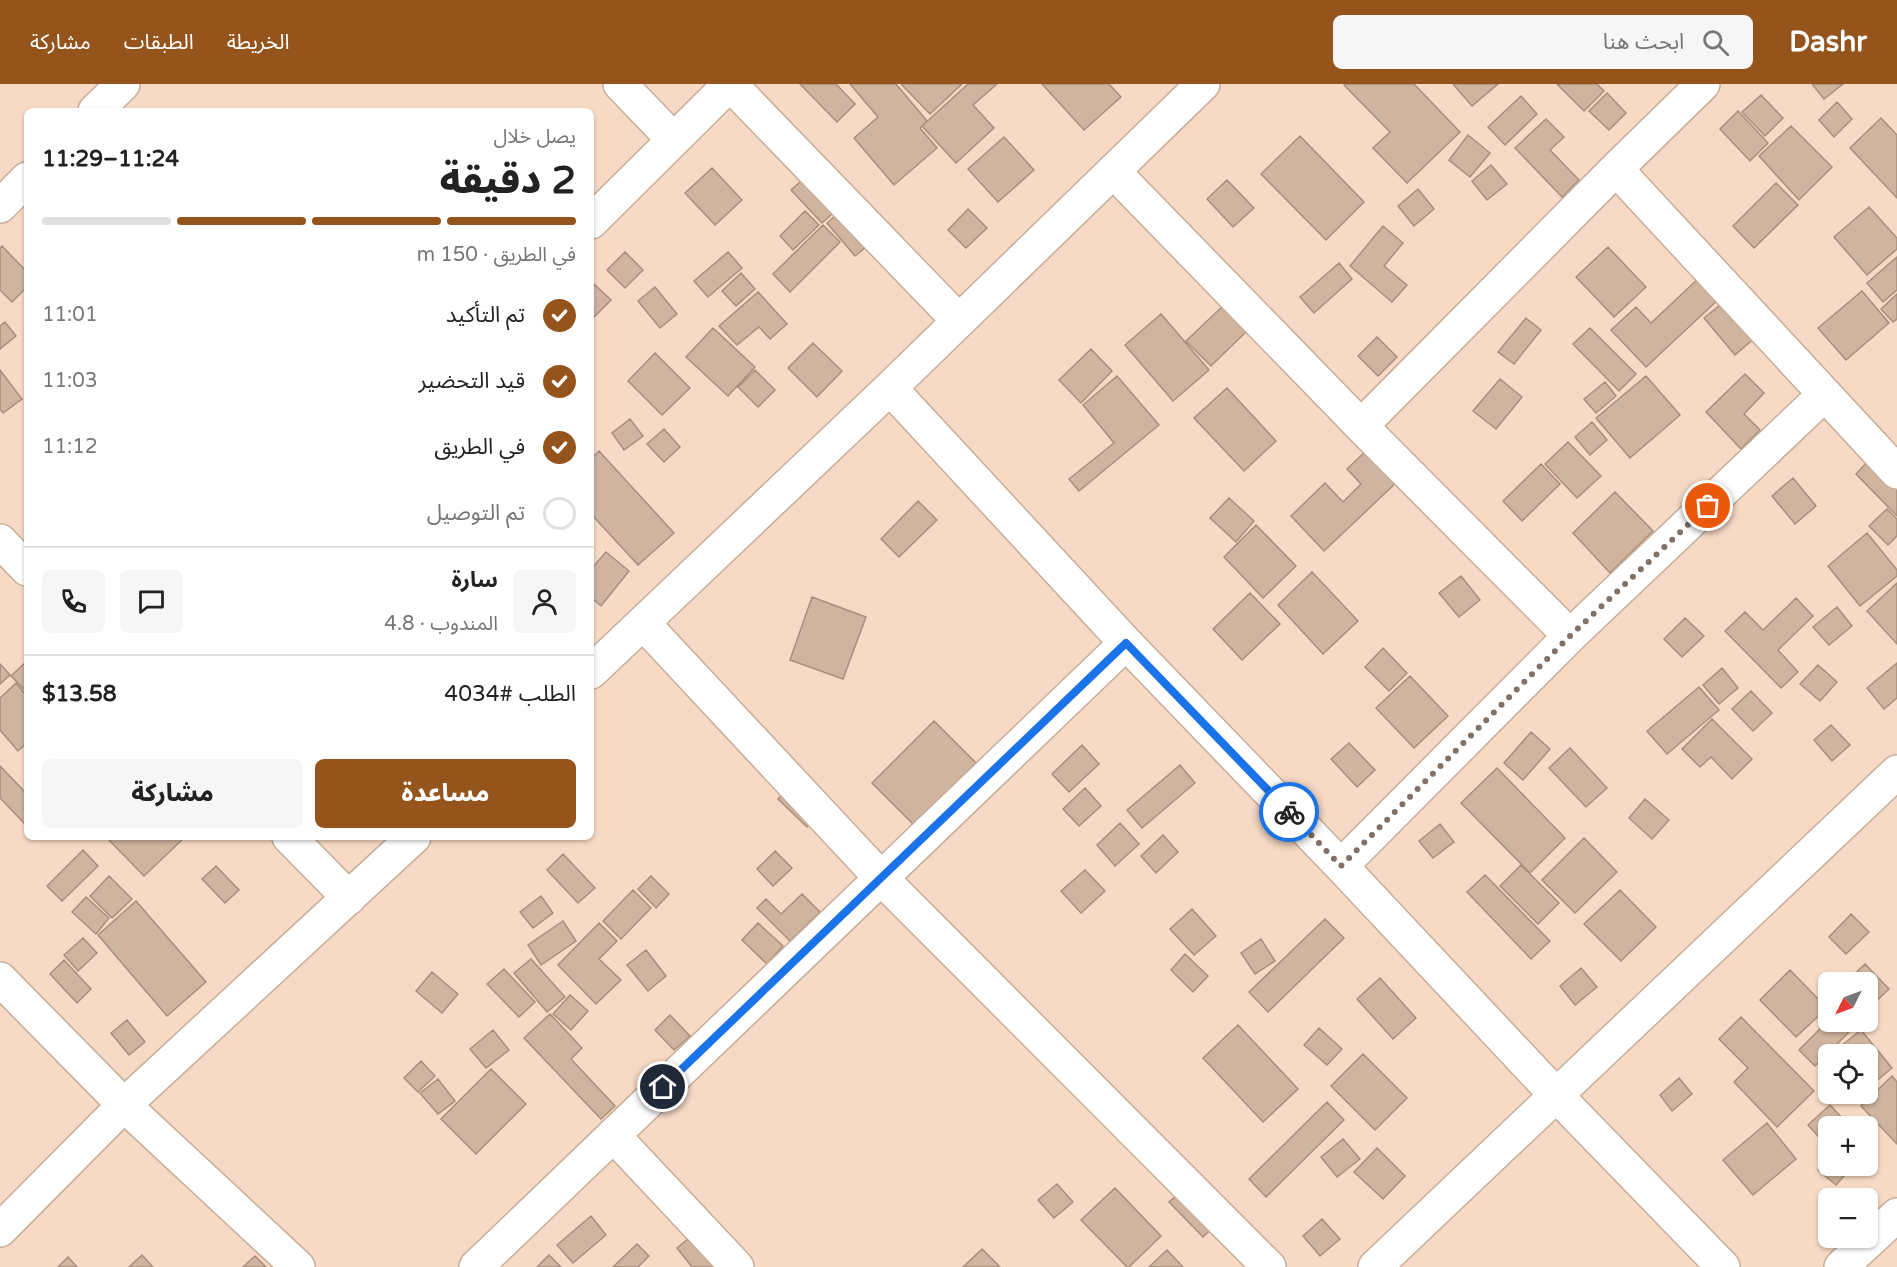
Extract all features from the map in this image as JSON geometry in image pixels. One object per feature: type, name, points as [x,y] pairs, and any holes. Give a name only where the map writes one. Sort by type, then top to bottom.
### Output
[{"type":"street","points":[[98,108],[123,84]]},
{"type":"street","points":[[620,84],[673,139]]},
{"type":"street","points":[[594,219],[730,84],[958,320]]},
{"type":"street","points":[[594,665],[643,623],[890,388],[1203,84]]},
{"type":"street","points":[[1361,426],[1703,84]]},
{"type":"street","points":[[1616,169],[1897,472]]},
{"type":"street","points":[[1113,171],[1361,426],[1570,636]]},
{"type":"street","points":[[0,206],[24,182]]},
{"type":"street","points":[[890,388],[1126,643],[1723,1267]]},
{"type":"street","points":[[1341,866],[1570,636],[1825,394]]},
{"type":"street","points":[[0,541],[24,566]]},
{"type":"street","points":[[643,623],[882,879],[1269,1267]]},
{"type":"street","points":[[476,1267],[1126,643]]},
{"type":"street","points":[[1375,1267],[1897,772]]},
{"type":"street","points":[[292,840],[349,898]]},
{"type":"street","points":[[0,1230],[124,1105],[411,840]]},
{"type":"street","points":[[0,980],[124,1105],[298,1267]]},
{"type":"street","points":[[613,1135],[737,1267]]},
{"type":"street","points":[[1841,1267],[1897,1215]]},
{"type":"building","points":[[800,84],[836,84],[855,104],[837,122]]},
{"type":"building","points":[[850,84],[896,84],[927,121],[920,128],[937,148],[894,185],[854,138],[878,117]]},
{"type":"building","points":[[901,84],[962,84],[930,114]]},
{"type":"building","points":[[968,84],[997,84],[973,105],[994,128],[956,163],[922,126]]},
{"type":"building","points":[[1042,84],[1109,84],[1121,97],[1084,130]]},
{"type":"building","points":[[1345,84],[1414,84],[1460,132],[1407,183],[1373,148],[1390,132]]},
{"type":"building","points":[[1453,84],[1498,84],[1472,106]]},
{"type":"building","points":[[1557,84],[1597,84],[1604,91],[1584,111]]},
{"type":"building","points":[[1812,84],[1843,84],[1824,99]]},
{"type":"building","points":[[1607,93],[1626,113],[1609,130],[1589,111]]},
{"type":"building","points":[[1761,95],[1783,118],[1765,136],[1742,112]]},
{"type":"building","points":[[1521,96],[1537,114],[1505,145],[1488,127]]},
{"type":"building","points":[[1837,102],[1852,119],[1834,137],[1819,120]]},
{"type":"building","points":[[1738,111],[1768,143],[1750,161],[1720,129]]},
{"type":"building","points":[[1881,118],[1897,135],[1897,198],[1850,148]]},
{"type":"building","points":[[1546,119],[1564,137],[1550,150],[1579,180],[1562,197],[1515,148]]},
{"type":"building","points":[[1791,126],[1832,167],[1799,200],[1759,156]]},
{"type":"building","points":[[1468,135],[1490,153],[1470,177],[1449,160]]},
{"type":"building","points":[[1300,136],[1364,202],[1326,240],[1261,174]]},
{"type":"building","points":[[1004,137],[1034,170],[998,202],[968,169]]},
{"type":"building","points":[[1491,165],[1507,184],[1487,200],[1472,181]]},
{"type":"building","points":[[712,168],[742,200],[715,225],[685,193]]},
{"type":"building","points":[[809,174],[840,207],[822,223],[791,190]]},
{"type":"building","points":[[1227,180],[1254,208],[1233,227],[1207,199]]},
{"type":"building","points":[[1776,183],[1798,205],[1754,248],[1733,226]]},
{"type":"building","points":[[1418,189],[1434,209],[1414,226],[1398,206]]},
{"type":"building","points":[[1869,207],[1897,238],[1897,249],[1867,275],[1834,237]]},
{"type":"building","points":[[843,209],[871,243],[855,256],[827,223]]},
{"type":"building","points":[[968,209],[987,228],[966,248],[948,230]]},
{"type":"building","points":[[805,211],[819,225],[793,250],[780,236]]},
{"type":"building","points":[[823,225],[840,242],[790,292],[773,274]]},
{"type":"building","points":[[1383,226],[1403,243],[1384,266],[1407,285],[1392,302],[1350,266]]},
{"type":"building","points":[[2,246],[24,269],[24,290],[12,302],[0,290],[0,248]]},
{"type":"building","points":[[1608,247],[1646,287],[1614,317],[1576,277]]},
{"type":"building","points":[[625,252],[643,270],[625,288],[607,270]]},
{"type":"building","points":[[728,252],[742,268],[708,297],[694,281]]},
{"type":"building","points":[[1897,257],[1897,290],[1883,302],[1867,283]]},
{"type":"building","points":[[1339,263],[1352,279],[1314,313],[1300,297]]},
{"type":"building","points":[[741,273],[755,289],[736,306],[722,291]]},
{"type":"building","points":[[1701,276],[1721,297],[1646,367],[1611,330],[1636,307],[1651,323]]},
{"type":"building","points":[[594,284],[611,300],[594,317]]},
{"type":"building","points":[[655,287],[677,314],[660,328],[638,301]]},
{"type":"building","points":[[1862,291],[1889,323],[1846,360],[1818,328]]},
{"type":"building","points":[[758,292],[787,324],[770,339],[759,327],[737,345],[719,326]]},
{"type":"building","points":[[1897,294],[1897,319],[1893,322],[1881,309]]},
{"type":"building","points":[[1725,301],[1756,337],[1735,355],[1704,318]]},
{"type":"building","points":[[1225,304],[1249,329],[1211,366],[1186,341]]},
{"type":"building","points":[[1161,314],[1209,370],[1173,401],[1125,345]]},
{"type":"building","points":[[1526,318],[1541,330],[1514,364],[1498,352]]},
{"type":"building","points":[[5,322],[16,336],[0,349],[0,326]]},
{"type":"building","points":[[713,328],[755,367],[728,396],[686,357]]},
{"type":"building","points":[[1590,328],[1636,374],[1619,391],[1573,344]]},
{"type":"building","points":[[1377,337],[1397,357],[1378,376],[1358,356]]},
{"type":"building","points":[[813,343],[842,371],[817,397],[788,368]]},
{"type":"building","points":[[1091,349],[1112,371],[1081,403],[1059,380]]},
{"type":"building","points":[[655,353],[690,388],[662,415],[628,381]]},
{"type":"building","points":[[0,370],[22,399],[3,413],[0,409]]},
{"type":"building","points":[[755,370],[775,390],[758,407],[738,387]]},
{"type":"building","points":[[1745,374],[1764,393],[1744,414],[1760,430],[1741,449],[1706,412]]},
{"type":"building","points":[[1117,376],[1159,425],[1079,491],[1069,479],[1114,443],[1083,405]]},
{"type":"building","points":[[1646,376],[1680,415],[1630,458],[1596,418]]},
{"type":"building","points":[[1500,379],[1522,397],[1496,429],[1473,411]]},
{"type":"building","points":[[1605,382],[1616,396],[1596,413],[1584,399]]},
{"type":"building","points":[[1227,388],[1276,441],[1244,471],[1194,418]]},
{"type":"building","points":[[630,419],[643,436],[624,450],[612,433]]},
{"type":"building","points":[[1592,422],[1607,440],[1590,455],[1575,437]]},
{"type":"building","points":[[664,429],[680,447],[664,462],[647,444]]},
{"type":"building","points":[[1568,442],[1601,476],[1577,498],[1545,464]]},
{"type":"building","points":[[1369,448],[1399,480],[1324,551],[1291,516],[1325,483],[1343,502],[1361,484],[1347,469]]},
{"type":"building","points":[[599,451],[674,533],[638,565],[594,517],[594,456]]},
{"type":"building","points":[[1873,456],[1897,481],[1897,516],[1856,474]]},
{"type":"building","points":[[1541,464],[1560,484],[1522,521],[1503,501]]},
{"type":"building","points":[[1793,478],[1816,506],[1795,524],[1772,496]]},
{"type":"building","points":[[1615,492],[1653,531],[1610,573],[1573,533]]},
{"type":"building","points":[[1229,498],[1254,521],[1236,542],[1210,518]]},
{"type":"building","points":[[918,501],[937,520],[899,557],[881,539]]},
{"type":"building","points":[[1887,509],[1897,519],[1897,536],[1888,545],[1869,526]]},
{"type":"building","points":[[1256,525],[1296,566],[1263,598],[1224,557]]},
{"type":"building","points":[[1867,533],[1897,570],[1897,576],[1860,606],[1828,566]]},
{"type":"building","points":[[606,552],[629,571],[601,606],[594,600],[594,566]]},
{"type":"building","points":[[1312,572],[1358,621],[1323,654],[1278,605]]},
{"type":"building","points":[[1461,576],[1480,600],[1459,617],[1439,593]]},
{"type":"building","points":[[1897,583],[1897,644],[1867,611]]},
{"type":"building","points":[[1250,593],[1280,624],[1242,660],[1213,629]]},
{"type":"building","points":[[812,597],[866,617],[843,679],[790,660]]},
{"type":"building","points":[[1796,598],[1813,616],[1778,650],[1798,672],[1781,688],[1725,631],[1745,612],[1763,630]]},
{"type":"building","points":[[1837,607],[1852,626],[1829,645],[1813,627]]},
{"type":"building","points":[[1685,618],[1704,636],[1682,657],[1664,639]]},
{"type":"building","points":[[1383,648],[1407,673],[1389,691],[1365,667]]},
{"type":"building","points":[[1897,663],[1897,698],[1884,709],[1867,688]]},
{"type":"building","points":[[0,664],[10,675],[0,684]]},
{"type":"building","points":[[24,664],[24,689],[11,676]]},
{"type":"building","points":[[1818,665],[1837,682],[1820,701],[1800,684]]},
{"type":"building","points":[[1722,668],[1738,688],[1719,704],[1703,685]]},
{"type":"building","points":[[1410,676],[1448,716],[1414,748],[1376,708]]},
{"type":"building","points":[[16,683],[24,692],[24,746],[18,751],[0,730],[0,698]]},
{"type":"building","points":[[1699,687],[1719,710],[1667,754],[1647,731]]},
{"type":"building","points":[[1751,691],[1772,713],[1753,731],[1732,709]]},
{"type":"building","points":[[1712,719],[1752,759],[1732,779],[1711,757],[1700,767],[1682,749]]},
{"type":"building","points":[[934,721],[976,763],[913,824],[872,783]]},
{"type":"building","points":[[1831,725],[1850,745],[1832,761],[1814,740]]},
{"type":"building","points":[[1531,732],[1550,749],[1523,780],[1504,763]]},
{"type":"building","points":[[1349,743],[1375,770],[1357,787],[1331,759]]},
{"type":"building","points":[[1082,745],[1099,764],[1069,792],[1052,774]]},
{"type":"building","points":[[1570,748],[1607,788],[1586,807],[1549,768]]},
{"type":"building","points":[[1180,765],[1195,783],[1142,828],[1127,810]]},
{"type":"building","points":[[0,766],[24,791],[24,823],[0,798]]},
{"type":"building","points":[[1497,768],[1565,838],[1530,873],[1461,803]]},
{"type":"building","points":[[793,784],[822,812],[807,827],[778,799]]},
{"type":"building","points":[[1085,788],[1101,806],[1079,826],[1063,809]]},
{"type":"building","points":[[1645,799],[1669,820],[1652,839],[1629,818]]},
{"type":"building","points":[[1120,823],[1139,844],[1115,866],[1097,845]]},
{"type":"building","points":[[1440,824],[1454,842],[1433,858],[1419,841]]},
{"type":"building","points":[[1163,835],[1178,852],[1156,873],[1141,856]]},
{"type":"building","points":[[1584,838],[1617,872],[1575,913],[1542,880]]},
{"type":"building","points":[[109,840],[182,840],[144,876]]},
{"type":"building","points":[[83,850],[98,866],[62,901],[47,886]]},
{"type":"building","points":[[775,851],[792,868],[773,886],[757,869]]},
{"type":"building","points":[[563,854],[595,888],[578,903],[547,870]]},
{"type":"building","points":[[1521,865],[1559,903],[1538,924],[1500,886]]},
{"type":"building","points":[[216,866],[239,890],[225,903],[202,879]]},
{"type":"building","points":[[1085,870],[1105,891],[1081,913],[1061,891]]},
{"type":"building","points":[[1485,875],[1550,941],[1531,959],[1467,892]]},
{"type":"building","points":[[109,876],[132,899],[112,918],[90,896]]},
{"type":"building","points":[[651,876],[669,894],[656,908],[638,889]]},
{"type":"building","points":[[633,890],[651,908],[621,939],[603,921]]},
{"type":"building","points":[[1620,890],[1656,927],[1621,961],[1584,924]]},
{"type":"building","points":[[802,894],[820,912],[790,941],[757,908],[766,899],[781,914]]},
{"type":"building","points":[[541,896],[553,913],[533,928],[520,912]]},
{"type":"building","points":[[86,897],[109,918],[96,934],[72,912]]},
{"type":"building","points":[[136,901],[206,982],[167,1016],[98,935]]},
{"type":"building","points":[[1192,909],[1216,936],[1194,955],[1170,929]]},
{"type":"building","points":[[1851,914],[1869,932],[1846,954],[1829,937]]},
{"type":"building","points":[[1325,919],[1344,938],[1268,1012],[1249,992]]},
{"type":"building","points":[[563,921],[576,941],[541,965],[528,945]]},
{"type":"building","points":[[599,923],[617,941],[599,959],[621,980],[596,1004],[558,965]]},
{"type":"building","points":[[758,923],[783,946],[767,964],[742,940]]},
{"type":"building","points":[[83,938],[97,953],[78,971],[64,955]]},
{"type":"building","points":[[1261,939],[1275,961],[1255,974],[1241,953]]},
{"type":"building","points":[[646,950],[666,976],[648,991],[627,965]]},
{"type":"building","points":[[1185,954],[1208,976],[1193,992],[1171,970]]},
{"type":"building","points":[[531,959],[565,997],[547,1012],[514,973]]},
{"type":"building","points":[[64,960],[91,989],[77,1003],[50,974]]},
{"type":"building","points":[[1865,964],[1873,972],[1857,972]]},
{"type":"building","points":[[1581,968],[1597,987],[1575,1005],[1560,986]]},
{"type":"building","points":[[504,969],[535,1002],[519,1017],[487,984]]},
{"type":"building","points":[[1790,970],[1818,999],[1818,1016],[1796,1037],[1760,1000]]},
{"type":"building","points":[[432,972],[458,994],[442,1013],[416,991]]},
{"type":"building","points":[[1380,978],[1416,1018],[1393,1039],[1357,999]]},
{"type":"building","points":[[1878,978],[1889,989],[1878,999]]},
{"type":"building","points":[[570,995],[588,1011],[571,1030],[553,1014]]},
{"type":"building","points":[[550,1014],[582,1048],[571,1059],[615,1106],[601,1119],[524,1038]]},
{"type":"building","points":[[670,1015],[690,1036],[674,1050],[655,1030]]},
{"type":"building","points":[[1741,1017],[1814,1091],[1777,1127],[1734,1082],[1748,1068],[1719,1039]]},
{"type":"building","points":[[127,1020],[145,1042],[129,1055],[111,1033]]},
{"type":"building","points":[[1238,1025],[1298,1089],[1263,1122],[1203,1058]]},
{"type":"building","points":[[1319,1028],[1342,1049],[1327,1065],[1304,1045]]},
{"type":"building","points":[[493,1030],[509,1050],[486,1068],[470,1049]]},
{"type":"building","points":[[1818,1031],[1849,1032],[1837,1044],[1818,1044],[1818,1063],[1815,1066],[1799,1050]]},
{"type":"building","points":[[1858,1032],[1863,1032],[1872,1044],[1844,1044]]},
{"type":"building","points":[[1878,1051],[1892,1068],[1878,1080]]},
{"type":"building","points":[[1363,1054],[1407,1098],[1375,1130],[1331,1086]]},
{"type":"building","points":[[421,1061],[435,1076],[418,1092],[404,1078]]},
{"type":"building","points":[[491,1069],[526,1104],[476,1154],[441,1119]]},
{"type":"building","points":[[1892,1076],[1897,1082],[1897,1144],[1878,1124],[1878,1116],[1870,1116],[1861,1106],[1878,1104],[1878,1090]]},
{"type":"building","points":[[1679,1078],[1692,1094],[1672,1111],[1660,1095]]},
{"type":"building","points":[[438,1079],[455,1101],[438,1114],[420,1093]]},
{"type":"building","points":[[1327,1102],[1344,1120],[1266,1197],[1249,1179]]},
{"type":"building","points":[[1830,1105],[1840,1116],[1818,1116],[1818,1136],[1808,1125]]},
{"type":"building","points":[[1767,1123],[1796,1159],[1753,1195],[1723,1160]]},
{"type":"building","points":[[1343,1139],[1360,1159],[1337,1177],[1321,1157]]},
{"type":"building","points":[[1377,1148],[1405,1176],[1383,1199],[1354,1172]]},
{"type":"building","points":[[1825,1176],[1844,1176],[1836,1185]]},
{"type":"building","points":[[1057,1184],[1073,1202],[1054,1218],[1038,1200]]},
{"type":"building","points":[[1186,1187],[1220,1221],[1203,1237],[1169,1202]]},
{"type":"building","points":[[1115,1188],[1161,1236],[1129,1267],[1081,1220]]},
{"type":"building","points":[[591,1216],[606,1235],[573,1263],[557,1245]]},
{"type":"building","points":[[1322,1219],[1340,1239],[1320,1256],[1303,1236]]},
{"type":"building","points":[[695,1233],[723,1267],[692,1267],[677,1248]]},
{"type":"building","points":[[637,1244],[649,1256],[638,1267],[613,1267]]},
{"type":"building","points":[[982,1249],[1000,1267],[963,1267]]},
{"type":"building","points":[[1167,1250],[1183,1267],[1149,1267]]},
{"type":"building","points":[[142,1255],[153,1267],[129,1267]]},
{"type":"building","points":[[549,1255],[561,1267],[537,1267]]},
{"type":"building","points":[[255,1256],[266,1267],[243,1267]]},
{"type":"building","points":[[68,1257],[77,1267],[58,1267]]},
{"type":"way so far","points":[[1289,812],[1341,866],[1570,636],[1708,506]]},
{"type":"route","points":[[663,1087],[1126,643],[1289,812]]}]
